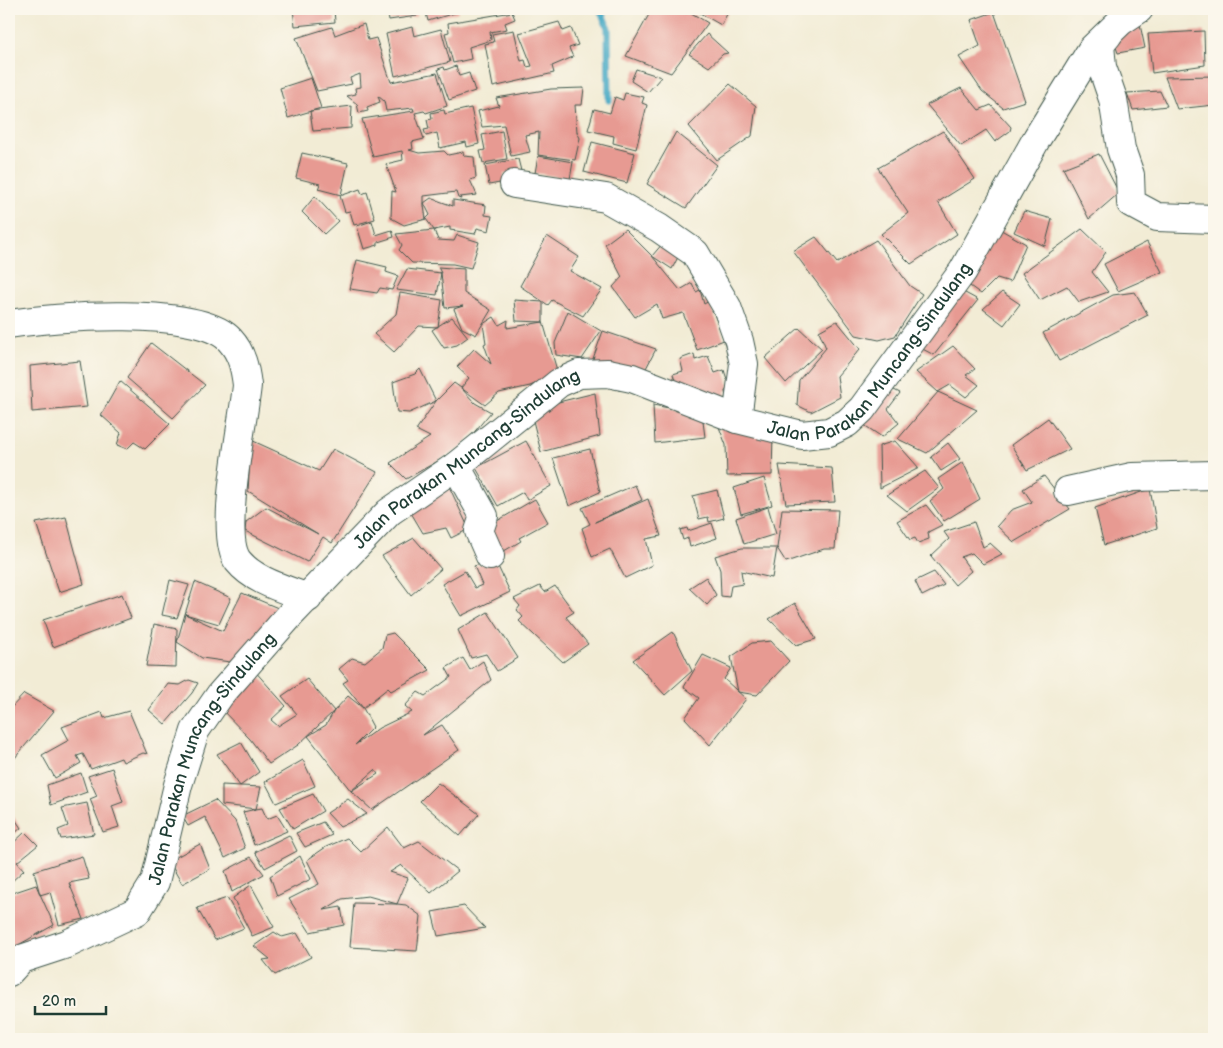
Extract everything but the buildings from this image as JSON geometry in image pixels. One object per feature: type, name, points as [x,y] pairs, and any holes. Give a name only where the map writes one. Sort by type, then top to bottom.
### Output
[{"type":"street","points":[[1134,12],[1100,45],[1102,67],[1113,99],[1121,149],[1130,175],[1131,203],[1156,217],[1214,219]]},
{"type":"street","name":"Jalan Parakan Muncang-Sindulang","points":[[9,972],[21,959],[67,944],[129,916],[142,905],[154,882],[178,785],[195,731],[220,696],[292,613],[389,512],[456,466],[558,383],[579,374],[608,373],[632,378],[737,419],[802,435],[828,432],[847,423],[862,409],[963,271],[1037,138],[1092,49],[1134,12]]},
{"type":"street","points":[[514,184],[606,198],[659,228],[695,253],[727,307],[739,341],[744,364],[737,419]]},
{"type":"street","points":[[9,324],[52,318],[144,317],[191,322],[214,328],[229,338],[239,352],[245,368],[247,386],[231,511],[231,538],[236,559],[248,572],[267,582],[308,598]]},
{"type":"street","points":[[456,466],[484,516],[479,531],[490,556]]},
{"type":"street","points":[[1068,491],[1132,477],[1214,474]]},
{"type":"waterway","points":[[600,9],[608,28],[609,100]]}]
